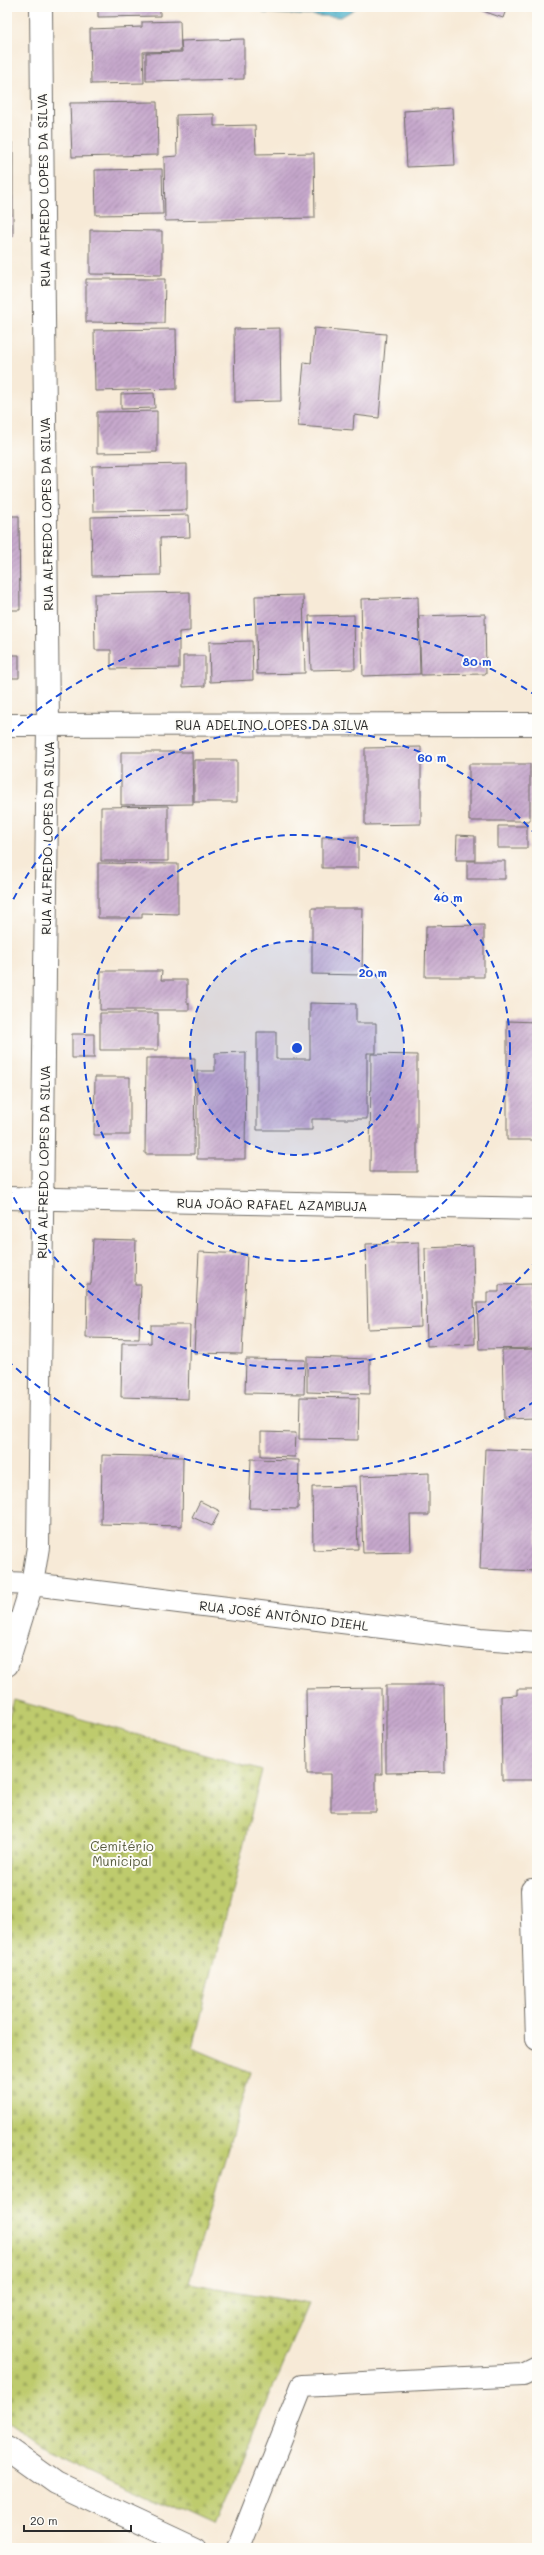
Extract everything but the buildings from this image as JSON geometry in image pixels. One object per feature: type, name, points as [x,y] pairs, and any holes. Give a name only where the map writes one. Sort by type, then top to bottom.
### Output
[{"type":"street","name":"RUA ALFREDO LOPES DA SILVA","points":[[7,1665],[32,1584],[38,1547],[48,725],[41,7]]},
{"type":"street","name":"RUA ADELINO LOPES DA SILVA","points":[[7,725],[537,724]]},
{"type":"street","name":"RUA JOÃO RAFAEL AZAMBUJA","points":[[7,1198],[43,1200],[537,1209]]},
{"type":"street","name":"RUA JOSÉ ANTÔNIO DIEHL","points":[[7,1584],[32,1584],[480,1639],[537,1643]]},
{"type":"street","points":[[532,1890],[537,2039]]},
{"type":"street","points":[[238,2548],[302,2386],[522,2375],[537,2368]]},
{"type":"street","points":[[7,2448],[56,2483],[195,2548]]},
{"type":"green space","name":"Cemitério Municipal","points":[[14,1700],[262,1770],[193,2048],[250,2072],[189,2283],[309,2304],[214,2527],[49,2451],[7,2422],[7,1723]]},
{"type":"water","points":[[263,7],[358,7],[341,17],[263,13]]}]
